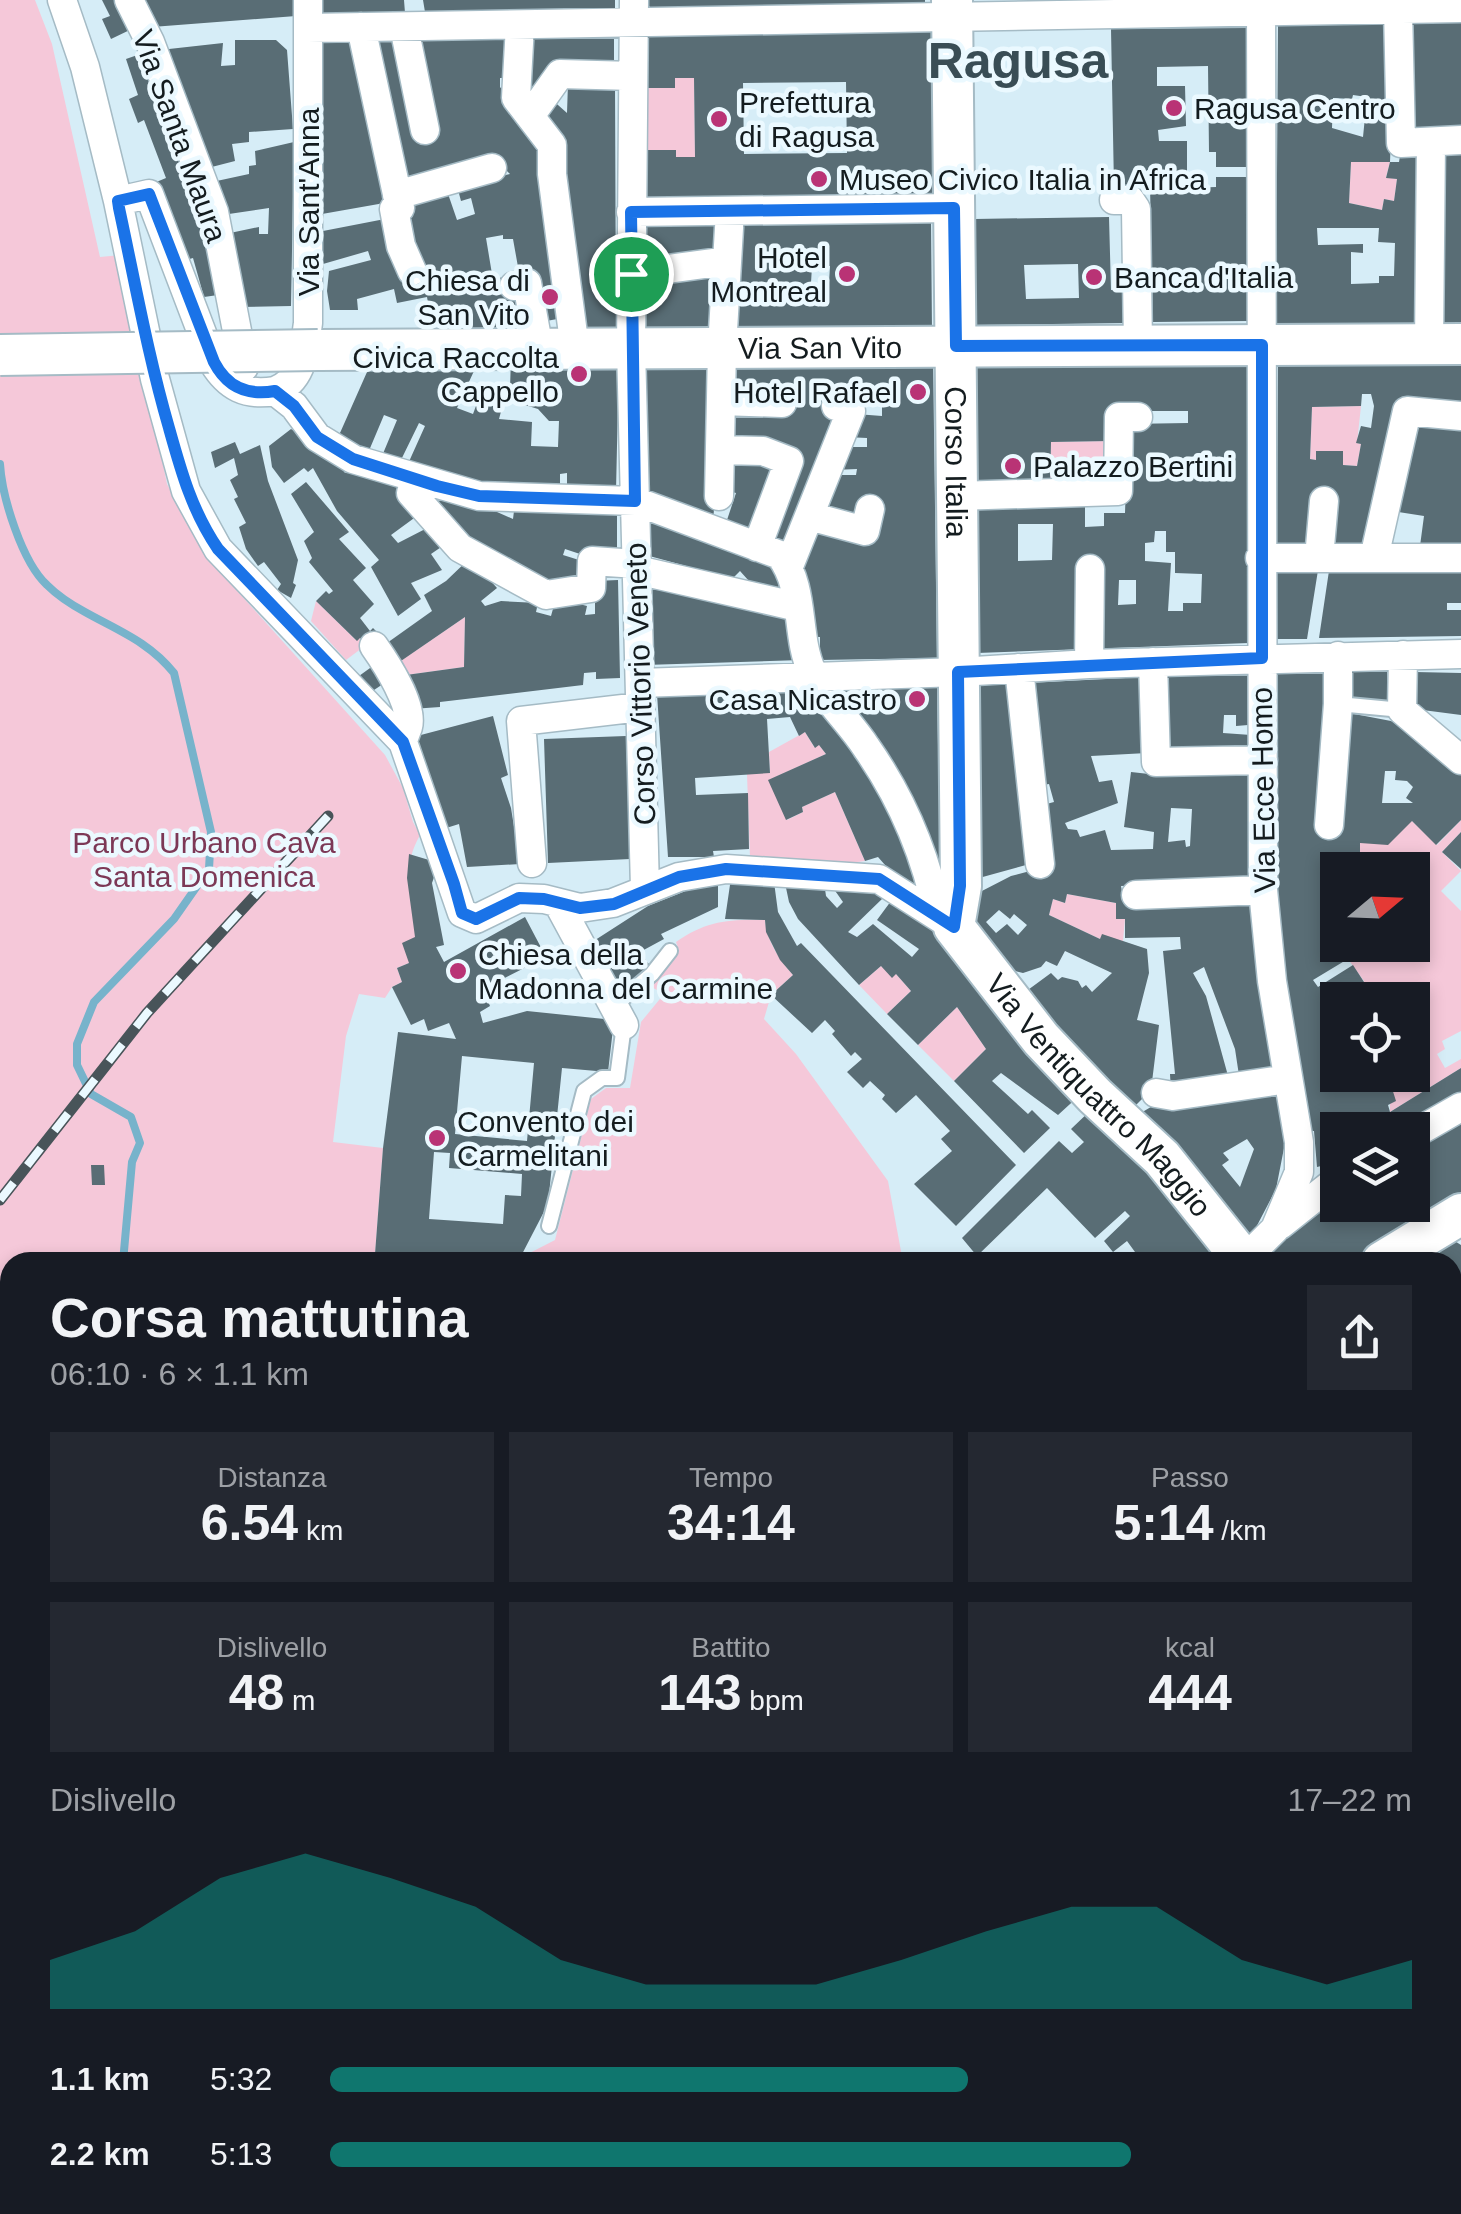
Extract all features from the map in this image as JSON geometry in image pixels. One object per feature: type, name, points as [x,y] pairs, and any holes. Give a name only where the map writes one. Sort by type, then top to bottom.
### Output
[{"type":"street","points":[[62,0],[85,67],[155,379],[186,490],[218,549],[403,742],[462,913],[476,919],[519,898],[580,908],[614,904],[679,877],[726,869],[879,879],[946,921]]},
{"type":"street","name":"Via Santa Maura","points":[[129,0],[150,42],[214,212],[262,392]]},
{"type":"street","points":[[308,14],[362,28],[409,18],[520,24],[634,11],[1261,5],[1461,8]]},
{"type":"street","name":"Via Ecce Homo","points":[[1253,1252],[1275,1229],[1299,1172],[1299,1142],[1272,981],[1262,890],[1261,5]]},
{"type":"street","points":[[1406,6],[1402,144],[1461,140]]},
{"type":"street","name":"Corso Italia","points":[[946,921],[960,886],[956,346],[960,203],[952,8]]},
{"type":"street","name":"Corso Vittorio Veneto","points":[[634,11],[630,348],[645,889]]},
{"type":"street","name":"Via Sant'Anna","points":[[262,392],[286,386],[299,372],[308,323],[308,14]]},
{"type":"street","points":[[409,18],[425,130]]},
{"type":"street","points":[[520,24],[516,98],[552,145],[557,349]]},
{"type":"street","points":[[362,28],[401,246],[412,271]]},
{"type":"street","points":[[530,116],[560,74],[633,76]]},
{"type":"street","points":[[1431,142],[1445,344]]},
{"type":"street","points":[[396,202],[492,168]]},
{"type":"street","points":[[118,201],[149,194],[214,362],[229,384],[262,392],[294,406],[317,437],[353,459],[437,486],[497,497],[635,501],[780,556],[792,572],[813,675],[867,747],[897,798],[946,921]]},
{"type":"street","points":[[1114,200],[1130,200],[1136,209],[1138,344]]},
{"type":"street","points":[[631,212],[960,203]]},
{"type":"street","points":[[719,496],[730,212]]},
{"type":"street","points":[[631,274],[727,261]]},
{"type":"street","points":[[514,286],[526,283],[557,349]]},
{"type":"street","name":"Via San Vito","points":[[0,355],[1445,344]]},
{"type":"street","points":[[722,401],[782,403]]},
{"type":"street","points":[[788,566],[852,411],[836,406]]},
{"type":"street","points":[[1374,558],[1407,411],[1461,416]]},
{"type":"street","points":[[957,496],[1118,491],[1119,417],[1138,418]]},
{"type":"street","points":[[720,450],[763,451],[789,461],[757,547]]},
{"type":"street","points":[[411,493],[460,548],[546,595],[590,588],[592,561],[637,567],[798,607]]},
{"type":"street","points":[[1319,558],[1324,501]]},
{"type":"street","points":[[809,516],[865,531],[870,510]]},
{"type":"street","points":[[1260,558],[1461,558]]},
{"type":"street","points":[[1089,664],[1090,569]]},
{"type":"street","points":[[374,646],[391,670],[403,700],[409,725],[403,742]]},
{"type":"street","points":[[532,863],[521,721],[640,695],[813,675],[1461,654]]},
{"type":"street","points":[[1403,655],[1402,710],[1461,760]]},
{"type":"street","points":[[1329,825],[1338,656]]},
{"type":"street","points":[[1153,662],[1156,762],[1263,760]]},
{"type":"street","points":[[1019,668],[1040,864]]},
{"type":"street","points":[[1136,894],[1262,890]]},
{"type":"street","points":[[558,903],[619,1015]]},
{"type":"street","name":"Via Ventiquattro Maggio","points":[[946,921],[1041,1039],[1162,1158],[1236,1252]]},
{"type":"street","points":[[1156,1093],[1173,1096],[1288,1079]]},
{"type":"street","points":[[1430,1125],[1461,1107]]},
{"type":"street","points":[[1275,1229],[1320,1193]]},
{"type":"street","points":[[1398,1252],[1461,1214]]},
{"type":"lane","points":[[1338,704],[1402,710]]},
{"type":"lane","points":[[549,1226],[584,1091],[602,1078],[616,1078],[619,1015],[670,951]]},
{"type":"green space","name":"Parco Urbano Cava Santa Domenica","points":[[0,0],[35,0],[52,44],[100,257],[121,255],[167,484],[204,554],[385,755],[403,788],[420,835],[410,863],[415,939],[409,963],[397,968],[402,982],[392,987],[385,998],[359,994],[346,1036],[333,1142],[383,1148],[375,1252],[0,1252]]},
{"type":"green space","points":[[675,78],[694,78],[695,157],[676,157],[675,150],[647,150],[647,88],[675,88]]},
{"type":"green space","points":[[1351,162],[1390,162],[1386,177],[1397,179],[1394,201],[1384,199],[1382,210],[1349,203]]},
{"type":"green space","points":[[1361,406],[1357,466],[1343,465],[1342,451],[1316,451],[1316,460],[1310,459],[1312,407]]},
{"type":"green space","points":[[1111,441],[1110,489],[1050,491],[1051,442]]},
{"type":"green space","points":[[316,601],[366,645],[346,660],[311,621]]},
{"type":"green space","points":[[465,617],[464,667],[406,675],[402,660]]},
{"type":"green space","points":[[805,732],[814,747],[819,745],[826,754],[769,780],[787,820],[803,812],[802,807],[835,792],[865,861],[815,868],[810,860],[750,858],[747,774],[770,772],[769,752]]},
{"type":"green space","points":[[1461,820],[1461,832],[1442,852],[1461,871],[1441,891],[1461,911],[1461,1031],[1442,1041],[1445,1049],[1437,1054],[1445,1068],[1461,1059],[1461,1068],[1430,1087],[1430,982],[1363,982],[1350,962],[1430,962],[1430,852],[1360,852],[1360,843],[1412,821],[1437,845]]},
{"type":"green space","points":[[1067,894],[1116,903],[1125,919],[1123,941],[1100,939],[1049,915],[1053,899],[1065,903]]},
{"type":"green space","name":"Parco Urbano Cava Santa Domenica","points":[[765,920],[774,950],[793,975],[771,995],[764,1019],[796,1054],[888,1181],[901,1252],[532,1252],[555,1240],[591,1099],[606,1088],[630,1088],[641,1022],[664,994],[648,985],[679,951],[676,942],[718,923]]},
{"type":"green space","points":[[881,966],[896,974],[911,991],[887,1014],[859,985]]},
{"type":"green space","points":[[957,1007],[986,1049],[954,1081],[918,1045]]},
{"type":"green space","points":[[1390,1092],[1422,1092],[1390,1112]]},
{"type":"building","points":[[102,0],[120,0],[136,27],[111,39],[102,19],[110,16]]},
{"type":"building","points":[[141,0],[295,0],[296,16],[152,27]]},
{"type":"building","points":[[322,0],[404,0],[405,13],[322,13]]},
{"type":"building","points":[[423,0],[615,0],[615,13],[425,12]]},
{"type":"building","points":[[648,0],[925,0],[925,3],[648,10]]},
{"type":"building","points":[[1407,20],[1461,20],[1461,131],[1410,137]]},
{"type":"building","points":[[1391,22],[1394,62],[1390,162],[1399,162],[1401,150],[1423,153],[1419,323],[1276,326],[1278,25]],"holes":[[[1353,95],[1367,97],[1363,137],[1332,128],[1333,98],[1352,99]],[[1351,162],[1390,162],[1386,178],[1397,179],[1394,201],[1384,199],[1382,210],[1349,203]],[[1317,228],[1379,228],[1378,242],[1395,243],[1394,276],[1379,276],[1379,283],[1351,284],[1351,252],[1363,253],[1363,244],[1318,245]]]},
{"type":"building","points":[[1248,28],[1248,167],[1216,167],[1216,152],[1209,152],[1208,66],[1157,67],[1157,86],[1185,86],[1186,126],[1158,130],[1159,141],[1187,141],[1187,188],[1216,187],[1216,177],[1248,177],[1248,321],[1153,322],[1150,187],[1114,187],[1111,29]]},
{"type":"building","points":[[933,32],[936,198],[647,201],[647,150],[676,150],[676,157],[695,157],[694,78],[675,78],[675,88],[647,88],[646,35]],"holes":[[[846,82],[847,153],[744,154],[743,83]]]},
{"type":"building","points":[[528,37],[614,37],[614,70],[537,95],[526,95]]},
{"type":"building","points":[[510,38],[508,78],[500,78],[500,87],[547,147],[568,317],[541,322],[520,278],[513,239],[503,239],[503,235],[486,238],[493,280],[506,276],[523,296],[530,330],[452,332],[448,310],[430,314],[427,297],[397,303],[394,289],[357,299],[358,310],[330,310],[329,271],[371,260],[368,251],[323,264],[323,231],[390,218],[409,279],[425,276],[421,258],[412,262],[407,198],[446,188],[457,220],[475,214],[471,198],[461,201],[457,186],[510,174],[497,161],[403,187],[371,40]]},
{"type":"building","points":[[235,40],[276,40],[287,50],[293,129],[249,132],[249,142],[232,144],[235,161],[200,170],[160,50],[223,43],[221,66],[235,65]]},
{"type":"building","points":[[319,40],[357,40],[390,202],[322,214]]},
{"type":"building","points":[[149,51],[225,294],[204,297],[193,258],[179,262],[154,183],[166,178],[144,120],[138,123],[129,99],[138,95],[126,59]]},
{"type":"building","points":[[568,83],[615,83],[616,327],[575,327],[539,109],[549,97],[567,113]]},
{"type":"building","points":[[294,142],[291,306],[238,307],[230,233],[259,227],[259,234],[268,234],[269,208],[222,215],[212,182],[249,174],[249,166],[256,165],[255,151]]},
{"type":"building","points":[[1438,152],[1461,154],[1461,323],[1437,323]]},
{"type":"building","name":"Banca d'Italia","points":[[1109,217],[1111,290],[1124,289],[1125,323],[976,325],[975,219]],"holes":[[[1078,264],[1079,298],[1026,299],[1024,265]]]},
{"type":"building","points":[[931,220],[932,331],[861,332],[861,326],[817,326],[817,332],[729,333],[738,224]],"holes":[[[812,266],[830,266],[829,283],[811,283]]]},
{"type":"building","points":[[719,224],[721,257],[645,268],[645,226]]},
{"type":"building","points":[[716,269],[715,334],[644,334],[644,279]]},
{"type":"building","points":[[1278,351],[1461,351],[1461,413],[1404,406],[1370,544],[1277,544]],"holes":[[[1362,394],[1371,394],[1371,428],[1361,426],[1356,443],[1361,444],[1357,466],[1343,465],[1343,451],[1316,451],[1316,460],[1310,459],[1312,407],[1361,406]]]},
{"type":"building","points":[[1249,352],[1249,643],[977,653],[975,500],[1085,500],[1085,527],[1104,526],[1104,513],[1125,513],[1128,424],[1188,423],[1188,411],[1111,411],[1111,441],[1051,442],[1050,491],[975,493],[974,354]],"holes":[[[1018,524],[1053,524],[1052,560],[1018,561]],[[1155,531],[1166,531],[1166,552],[1175,552],[1175,573],[1202,574],[1201,603],[1183,603],[1183,611],[1168,611],[1171,563],[1145,561],[1145,543],[1154,542]],[[1119,580],[1136,580],[1136,604],[1118,605]]]},
{"type":"building","points":[[730,354],[933,355],[937,658],[820,660],[820,637],[811,637],[797,555],[814,521],[857,525],[818,513],[832,475],[856,475],[857,469],[833,470],[845,447],[867,447],[867,438],[846,437],[856,414],[882,416],[882,403],[828,400],[845,416],[792,548],[766,539],[799,459],[727,443]]},
{"type":"building","points":[[619,355],[616,491],[567,491],[567,473],[560,474],[560,492],[500,492],[407,466],[425,426],[419,423],[400,462],[382,456],[397,420],[384,415],[368,453],[336,442],[371,363],[479,360],[457,408],[473,414],[480,395],[503,404],[499,419],[532,422],[531,446],[558,447],[559,421],[549,421],[538,409],[522,404],[525,393],[510,388],[511,358]]},
{"type":"building","points":[[717,355],[713,522],[639,498],[643,356]]},
{"type":"building","points":[[1412,416],[1461,422],[1461,546],[1420,546],[1424,516],[1392,511]]},
{"type":"building","points":[[291,429],[332,454],[345,473],[352,468],[358,476],[368,468],[417,484],[421,513],[391,535],[398,543],[433,525],[447,543],[431,554],[442,570],[411,583],[421,599],[398,616],[371,567],[379,560],[337,511],[313,468],[308,472],[304,468],[284,483],[272,467],[269,446]]},
{"type":"building","points":[[235,442],[240,454],[260,445],[268,481],[298,560],[291,598],[277,590],[281,584],[264,562],[258,566],[246,549],[239,527],[246,523],[230,480],[238,475],[234,458],[215,468],[211,452]]},
{"type":"building","points":[[730,456],[779,463],[757,534],[725,526],[736,493],[725,490]]},
{"type":"building","points":[[306,482],[349,532],[339,539],[366,568],[353,580],[374,604],[360,618],[370,631],[373,628],[379,634],[365,644],[360,638],[357,641],[316,601],[326,591],[333,591],[309,562],[312,558],[304,541],[314,532],[291,494]]},
{"type":"building","points":[[417,493],[488,508],[513,519],[515,503],[617,506],[617,558],[592,558],[565,549],[563,555],[579,560],[578,567],[588,569],[587,581],[547,588],[454,536]]},
{"type":"building","points":[[642,515],[763,556],[785,584],[777,594],[757,590],[740,571],[731,586],[688,578],[690,567],[642,554]]},
{"type":"building","points":[[470,558],[497,588],[481,601],[485,606],[501,601],[538,603],[536,612],[551,616],[556,598],[587,606],[585,615],[595,614],[595,581],[618,580],[620,678],[596,679],[596,672],[584,673],[583,685],[440,702],[440,707],[412,709],[406,675],[464,667],[465,617],[398,663],[387,643],[432,611],[424,595]]},
{"type":"building","points":[[1461,563],[1461,603],[1447,603],[1447,610],[1461,610],[1461,636],[1319,638],[1330,564]]},
{"type":"building","points":[[1319,564],[1307,639],[1276,639],[1277,565]]},
{"type":"building","points":[[642,579],[796,614],[801,660],[645,665]]},
{"type":"building","points":[[377,663],[389,680],[374,690],[359,676]]},
{"type":"building","points":[[1345,670],[1387,671],[1387,700],[1345,696]]},
{"type":"building","points":[[1329,672],[1344,712],[1391,721],[1427,742],[1461,771],[1461,820],[1436,845],[1412,821],[1388,845],[1360,843],[1360,852],[1320,852],[1320,962],[1343,962],[1313,980],[1320,986],[1320,1092],[1393,1092],[1396,1101],[1388,1105],[1390,1112],[1320,1112],[1317,1167],[1314,1131],[1308,1131],[1272,876],[1277,673]],"holes":[[[1385,771],[1396,771],[1395,780],[1407,781],[1413,787],[1406,798],[1413,803],[1382,803]]]},
{"type":"building","points":[[1415,672],[1461,673],[1461,715],[1415,709]]},
{"type":"building","points":[[1247,675],[1248,725],[1236,726],[1236,715],[1224,715],[1223,733],[1251,735],[1252,756],[1164,757],[1163,676]]},
{"type":"building","points":[[1145,677],[1147,753],[1091,756],[1099,782],[1112,780],[1118,803],[1065,823],[1068,829],[1077,830],[1080,837],[1105,830],[1111,850],[1153,849],[1154,832],[1124,827],[1131,772],[1158,775],[1251,765],[1253,881],[1121,886],[1124,902],[1252,897],[1275,1077],[1240,1082],[1235,1049],[1204,967],[1193,973],[1206,996],[1230,1083],[1171,1093],[1170,1074],[1175,1074],[1163,951],[1181,949],[1180,937],[1125,938],[1125,919],[1116,919],[1116,903],[1067,894],[1065,903],[1053,899],[1049,915],[1100,939],[1102,934],[1147,949],[1149,973],[1137,1020],[1159,1025],[1151,1090],[1133,1108],[1017,998],[1051,973],[1058,980],[1062,977],[1078,981],[1082,988],[1086,985],[1092,992],[1112,973],[1065,951],[1057,966],[1046,961],[1041,967],[1023,973],[996,966],[967,924],[978,913],[978,893],[1011,876],[1045,867],[1044,860],[979,878],[975,686],[1015,683],[1039,806],[1054,802],[1049,784],[1037,786],[1027,683]],"holes":[[[1171,808],[1192,809],[1190,846],[1186,847],[1185,840],[1168,842]],[[999,910],[1010,919],[1014,914],[1027,925],[1018,935],[1007,924],[996,933],[986,922]]]},
{"type":"building","points":[[937,687],[940,859],[927,862],[836,690]]},
{"type":"building","points":[[817,689],[866,757],[922,878],[907,890],[878,857],[865,861],[835,792],[802,807],[803,812],[786,820],[768,780],[826,754],[819,745],[815,748],[805,732],[799,736],[790,717],[767,719],[770,773],[695,778],[696,795],[748,793],[749,849],[713,851],[714,857],[668,857],[657,694]]},
{"type":"building","points":[[493,716],[508,775],[501,778],[511,808],[520,864],[467,867],[459,824],[443,829],[417,736]]},
{"type":"building","points":[[626,736],[630,859],[548,863],[544,739]]},
{"type":"building","points":[[1461,832],[1461,869],[1442,852]]},
{"type":"building","name":"Convento dei Carmelitani","points":[[409,854],[439,863],[432,883],[444,945],[436,947],[444,962],[525,917],[546,957],[483,989],[490,1006],[480,1012],[483,1023],[527,1011],[614,1020],[608,1072],[562,1068],[548,1204],[523,1252],[375,1252],[398,1032],[456,1039],[449,1023],[428,1031],[424,1019],[411,1025],[392,987],[402,982],[397,968],[409,963],[402,943],[415,937],[407,878]],"holes":[[[462,1056],[534,1063],[527,1141],[455,1134]],[[434,1152],[450,1153],[449,1168],[522,1174],[521,1196],[505,1195],[503,1224],[429,1219]]]},
{"type":"building","points":[[718,878],[718,907],[661,934],[664,939],[640,952],[651,967],[618,996],[589,944],[648,906]]},
{"type":"building","points":[[731,878],[774,882],[778,912],[797,946],[801,943],[1016,1165],[956,1226],[914,1184],[952,1151],[941,1139],[950,1131],[916,1095],[896,1113],[870,1081],[863,1088],[847,1072],[862,1059],[855,1052],[851,1056],[825,1020],[812,1033],[771,995],[793,975],[780,960],[766,932],[765,920],[725,919]]},
{"type":"building","points":[[785,883],[805,884],[804,889],[825,889],[837,908],[843,902],[831,885],[860,885],[883,898],[848,932],[857,937],[873,924],[912,957],[919,949],[877,920],[891,901],[938,928],[1081,1094],[1058,1115],[1001,1073],[992,1081],[1050,1128],[1024,1153],[954,1081],[986,1049],[957,1007],[918,1045],[887,1014],[911,991],[896,974],[892,978],[881,966],[859,985],[798,919]]},
{"type":"building","points":[[1353,965],[1364,982],[1326,982]]},
{"type":"building","points":[[1461,1068],[1461,1095],[1430,1113],[1390,1112],[1422,1092],[1430,1092],[1430,1087]]},
{"type":"building","points":[[1277,1086],[1285,1143],[1276,1189],[1250,1239],[1134,1117],[1161,1101]],"holes":[[[1247,1139],[1254,1149],[1240,1187],[1222,1165],[1229,1160],[1223,1153]]]},
{"type":"building","points":[[1092,1109],[1157,1179],[1216,1252],[1135,1252],[1127,1241],[1113,1252],[1104,1241],[1130,1216],[1125,1211],[1095,1238],[1047,1188],[981,1252],[974,1252],[962,1238],[1059,1141],[1072,1153],[1084,1142],[1071,1129]]},
{"type":"building","points":[[1461,1117],[1461,1203],[1430,1220],[1430,1135]]},
{"type":"building","points":[[91,1165],[104,1165],[105,1185],[92,1185]]},
{"type":"building","points":[[1320,1204],[1320,1222],[1427,1222],[1374,1252],[1266,1252],[1294,1233],[1289,1228]]},
{"type":"building","points":[[1442,1233],[1461,1245],[1461,1252],[1420,1252]]},
{"type":"waterway","points":[[0,464],[15,528],[38,575],[70,603],[144,645],[174,673],[211,832],[209,869],[174,919],[94,1002],[77,1044],[77,1065],[91,1094],[131,1117],[140,1143],[132,1162],[124,1252]]},
{"type":"railway","points":[[0,1200],[147,1013],[328,816]]},
{"type":"place","name":"Ragusa Centro","points":[[1174,108]]},
{"type":"place","name":"Prefettura di Ragusa","points":[[719,119]]},
{"type":"place","name":"Museo Civico Italia in Africa","points":[[819,179]]},
{"type":"place","name":"Hotel Montreal","points":[[847,274]]},
{"type":"place","name":"Banca d'Italia","points":[[1094,277]]},
{"type":"place","name":"Chiesa di San Vito","points":[[550,297]]},
{"type":"place","name":"Civica Raccolta Cappello","points":[[579,374]]},
{"type":"place","name":"Hotel Rafael","points":[[918,392]]},
{"type":"place","name":"Palazzo Bertini","points":[[1013,466]]},
{"type":"place","name":"Casa Nicastro","points":[[917,699]]},
{"type":"place","name":"Chiesa della Madonna del Carmine","points":[[458,971]]},
{"type":"place","name":"Convento dei Carmelitani","points":[[437,1138]]},
{"type":"district","name":"Ragusa","points":[[1018,61]]},
{"type":"route","points":[[149,194],[214,362],[229,384],[259,394],[275,391],[294,406],[317,437],[353,459],[479,496],[635,501],[631,274],[631,212],[954,208],[956,346],[1262,345],[1262,658],[958,672],[960,886],[954,927],[879,879],[726,869],[679,877],[614,904],[580,908],[544,899],[519,898],[476,919],[462,913],[403,742],[218,549],[186,490],[155,379],[118,201],[149,194]]}]
